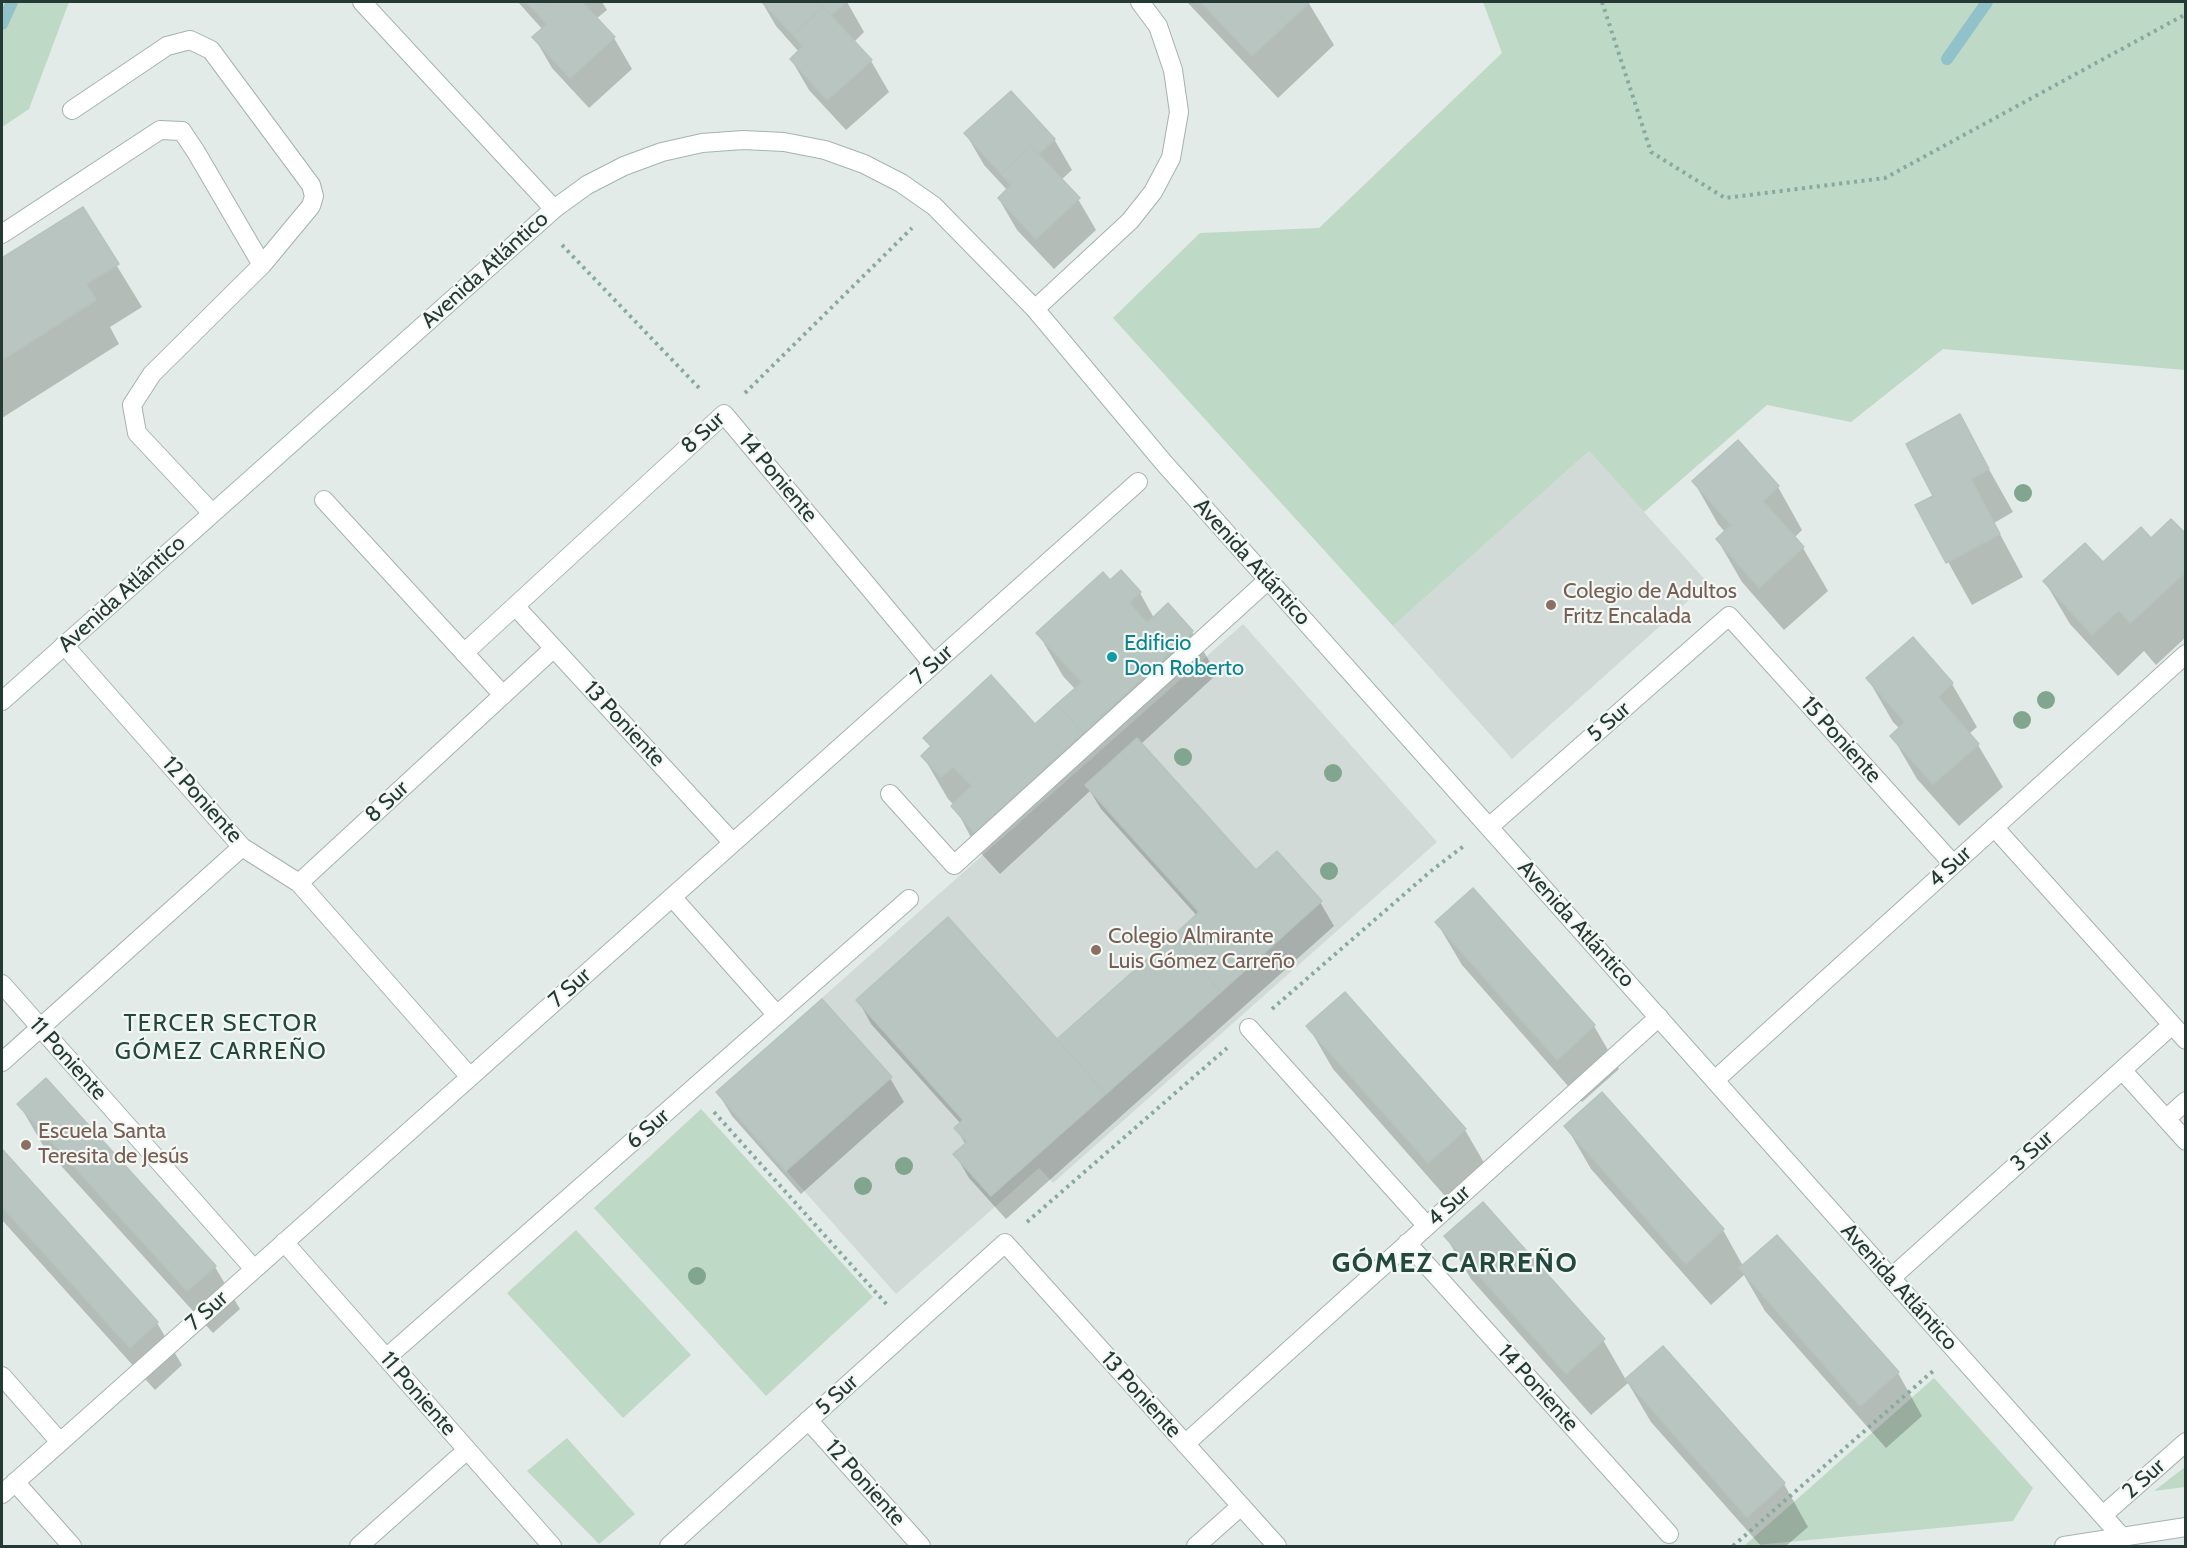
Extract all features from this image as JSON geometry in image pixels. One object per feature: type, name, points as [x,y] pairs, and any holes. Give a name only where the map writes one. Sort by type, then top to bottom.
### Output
[{"type":"street","points":[[362,2],[554,209]]},
{"type":"street","points":[[1035,309],[1130,221],[1153,192],[1171,158],[1179,112],[1173,70],[1158,26],[1140,2]]},
{"type":"street","points":[[72,110],[167,46],[190,40],[212,50],[311,185],[314,195],[311,206],[262,265],[152,374],[132,405],[137,433],[212,513]]},
{"type":"street","points":[[2,234],[160,130],[182,131],[262,265]]},
{"type":"street","name":"Avenida Atlántico","points":[[2,701],[540,221],[587,184],[652,155],[702,143],[743,140],[784,142],[825,150],[864,164],[901,183],[934,206],[1035,309],[1164,463],[2121,1536]]},
{"type":"street","name":"8 Sur","points":[[464,652],[724,414]]},
{"type":"street","name":"14 Poniente","points":[[724,414],[933,664]]},
{"type":"street","name":"7 Sur","points":[[8,1488],[1138,482]]},
{"type":"street","points":[[324,500],[503,695]]},
{"type":"street","points":[[890,794],[954,865],[1268,580]]},
{"type":"street","name":"13 Poniente","points":[[515,606],[733,843]]},
{"type":"street","name":"5 Sur","points":[[1489,827],[1729,616]]},
{"type":"street","name":"15 Poniente","points":[[1729,616],[1953,864]]},
{"type":"street","name":"12 Poniente","points":[[64,645],[242,846],[300,883],[470,1077]]},
{"type":"street","name":"8 Sur","points":[[300,883],[554,648]]},
{"type":"street","name":"4 Sur","points":[[1715,1080],[2186,654]]},
{"type":"street","points":[[1994,827],[2186,1040]]},
{"type":"street","points":[[2,1062],[242,846]]},
{"type":"street","points":[[672,897],[777,1015]]},
{"type":"street","name":"6 Sur","points":[[386,1358],[909,899]]},
{"type":"street","name":"11 Poniente","points":[[2,984],[254,1269]]},
{"type":"street","name":"4 Sur","points":[[1185,1444],[1659,1017]]},
{"type":"street","name":"3 Sur","points":[[1891,1278],[2172,1025]]},
{"type":"street","points":[[1250,1029],[1427,1226]]},
{"type":"street","points":[[2122,1070],[2186,1142]]},
{"type":"street","points":[[2166,1119],[2186,1101]]},
{"type":"street","name":"11 Poniente","points":[[284,1242],[552,1546]]},
{"type":"street","name":"13 Poniente","points":[[1005,1243],[1276,1546]]},
{"type":"street","name":"5 Sur","points":[[669,1546],[1005,1243]]},
{"type":"street","name":"14 Poniente","points":[[1407,1243],[1669,1534]]},
{"type":"street","points":[[2,1376],[60,1442]]},
{"type":"street","name":"12 Poniente","points":[[808,1420],[921,1546]]},
{"type":"street","name":"2 Sur","points":[[2103,1515],[2186,1442]]},
{"type":"street","points":[[359,1546],[467,1450]]},
{"type":"street","points":[[8,1488],[72,1546]]},
{"type":"street","points":[[1196,1546],[1241,1506]]},
{"type":"street","points":[[2064,1546],[2186,1527]]},
{"type":"path","points":[[1602,2],[1651,152],[1725,198],[1884,178],[2186,14]]},
{"type":"path","name":"8 Sur","points":[[724,414],[934,206]]},
{"type":"path","name":"14 Poniente","points":[[540,221],[724,414]]},
{"type":"path","points":[[693,1089],[909,1330]]},
{"type":"path","points":[[1733,1546],[1956,1350]]},
{"type":"shaded area","name":"Colegio de Adultos Fritz Encalada","points":[[1589,451],[1708,583],[1512,759],[1393,626]]},
{"type":"shaded area","name":"Colegio Almirante Luis Gómez Carreño","points":[[1243,624],[1437,842],[1053,1183],[1039,1168],[896,1294],[716,1092]]},
{"type":"green space","points":[[2,2],[69,2],[29,109],[2,127]]},
{"type":"green space","points":[[1483,2],[2185,2],[2185,370],[1943,349],[1851,422],[1767,405],[1644,512],[1589,451],[1393,626],[1113,318],[1200,233],[1319,228],[1502,53]]},
{"type":"green space","points":[[701,1109],[873,1297],[766,1396],[594,1208]]},
{"type":"green space","points":[[576,1230],[691,1355],[623,1418],[507,1293]]},
{"type":"green space","points":[[1934,1378],[2033,1488],[2013,1521],[1744,1546]]},
{"type":"green space","points":[[567,1438],[635,1514],[599,1544],[527,1471]]},
{"type":"green space","points":[[2185,1467],[2185,1487],[2154,1491]]},
{"type":"building","points":[[526,2],[548,2],[536,12]]},
{"type":"building","points":[[548,2],[582,2],[615,37],[570,78],[532,37],[547,24],[536,12]]},
{"type":"building","points":[[762,2],[846,2],[831,15],[823,7],[793,35]]},
{"type":"building","points":[[1201,2],[1310,2],[1252,56]]},
{"type":"building","points":[[823,7],[872,60],[827,100],[790,59],[803,46],[793,35]]},
{"type":"building","points":[[1011,91],[1055,139],[1039,154],[1031,146],[1001,174],[964,133]]},
{"type":"building","points":[[1031,146],[1080,198],[1036,239],[998,198],[1011,185],[1001,174]]},
{"type":"building","points":[[83,207],[119,264],[86,284],[96,300],[2,360],[2,258]]},
{"type":"building","points":[[1960,414],[1989,469],[1971,479],[2000,534],[1946,563],[1915,505],[1933,496],[1906,444]]},
{"type":"building","points":[[1738,440],[1779,486],[1763,501],[1804,547],[1759,588],[1716,539],[1731,525],[1692,481]]},
{"type":"building","points":[[2171,519],[2186,534],[2186,572],[2130,623],[2119,610],[2092,635],[2043,581],[2085,543],[2103,562],[2141,527],[2151,538]]},
{"type":"building","name":"Edificio Don Roberto","points":[[1121,570],[1141,592],[1129,603],[1147,623],[1168,603],[1193,631],[1083,733],[1057,704],[1082,682],[1036,633],[1103,572],[1110,580]]},
{"type":"building","points":[[1913,637],[1953,683],[1938,697],[1979,744],[1933,784],[1890,736],[1905,722],[1866,678]]},
{"type":"building","name":"Edificio Don Roberto","points":[[991,675],[1035,724],[1057,704],[1083,733],[975,833],[951,806],[972,786],[953,767],[941,777],[921,756],[931,746],[923,738]]},
{"type":"building","points":[[1137,738],[1256,870],[1277,851],[1322,901],[1221,992],[1172,937],[1199,912],[1085,785]]},
{"type":"building","points":[[1473,888],[1595,1025],[1557,1060],[1435,922]]},
{"type":"building","points":[[948,917],[1106,1094],[991,1196],[953,1154],[967,1142],[954,1128],[963,1120],[856,1000]]},
{"type":"building","points":[[1172,937],[1221,992],[1106,1094],[1057,1039]]},
{"type":"building","points":[[1345,992],[1466,1129],[1428,1163],[1306,1026]]},
{"type":"building","points":[[822,999],[892,1077],[786,1171],[716,1092]]},
{"type":"building","points":[[46,1078],[216,1266],[187,1291],[17,1104]]},
{"type":"building","points":[[1602,1092],[1724,1229],[1686,1264],[1564,1126]]},
{"type":"building","points":[[2,1149],[158,1322],[130,1348],[2,1207]]},
{"type":"building","points":[[1483,1202],[1605,1339],[1566,1374],[1444,1236]]},
{"type":"building","points":[[1777,1235],[1899,1372],[1860,1406],[1739,1268]]},
{"type":"building","points":[[1663,1346],[1785,1483],[1747,1517],[1625,1379]]},
{"type":"waterway","points":[[2,24],[12,2]]},
{"type":"waterway","points":[[1947,59],[1987,2]]},
{"type":"place","name":"Colegio de Adultos Fritz Encalada","points":[[1551,605]]},
{"type":"place","name":"Edificio Don Roberto","points":[[1112,657]]},
{"type":"place","name":"Colegio Almirante Luis Gómez Carreño","points":[[1096,950]]},
{"type":"place","name":"Escuela Santa Teresita de Jesús","points":[[26,1145]]},
{"type":"district","name":"TERCER SECTOR GÓMEZ CARREÑO","points":[[221,1038]]},
{"type":"district","name":"GÓMEZ CARREÑO","points":[[1455,1264]]}]
